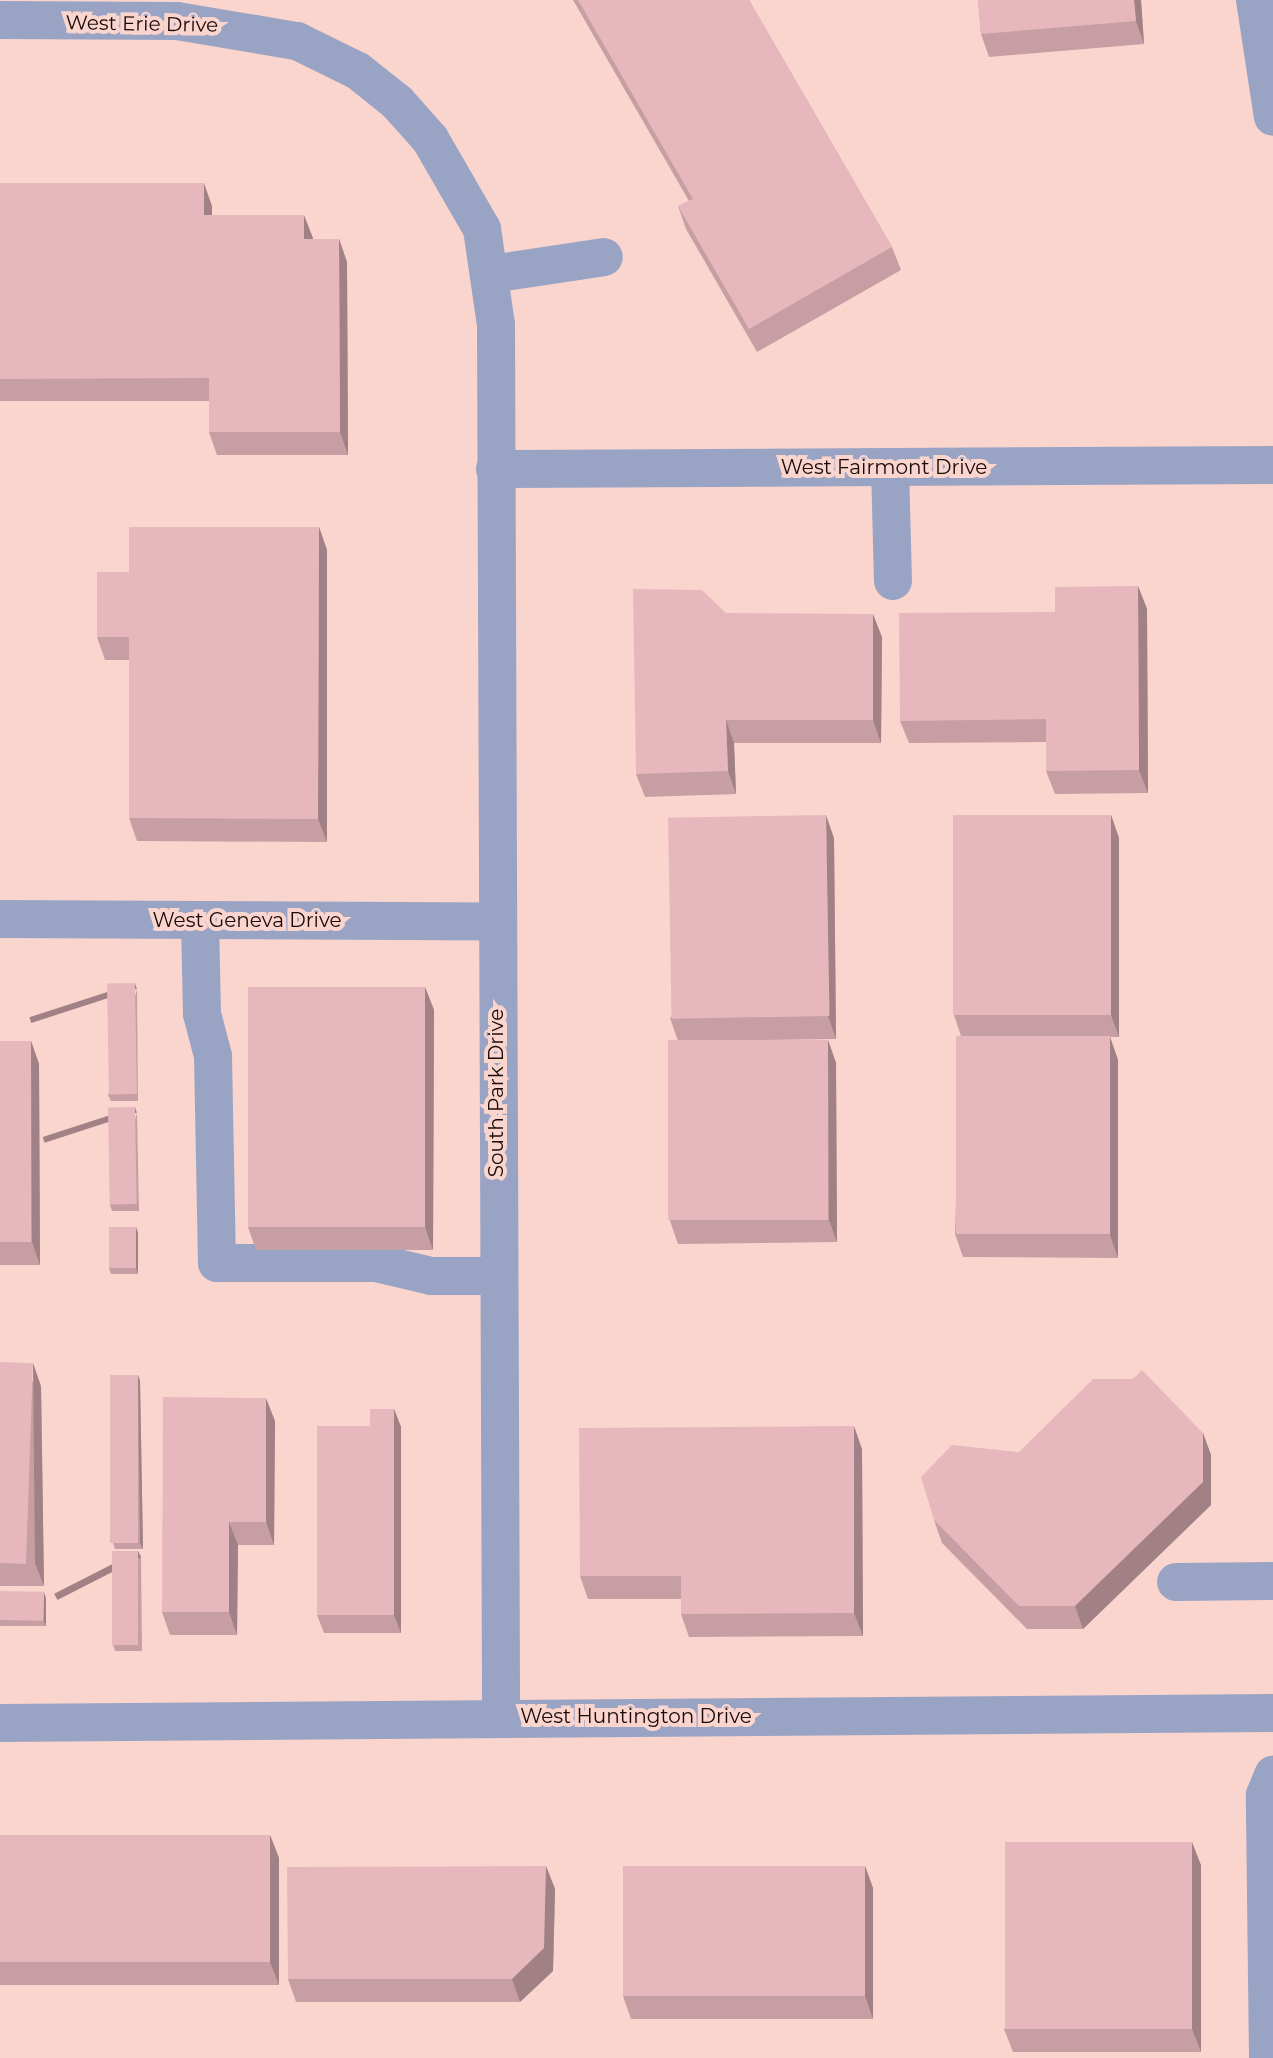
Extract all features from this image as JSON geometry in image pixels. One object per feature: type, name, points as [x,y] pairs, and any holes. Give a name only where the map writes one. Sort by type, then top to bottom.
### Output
[{"type":"street","points":[[1255,0],[1273,117]]},
{"type":"street","name":"West Erie Drive","points":[[0,20],[237,27],[297,41],[358,71],[430,139],[482,229],[492,274],[495,469]]},
{"type":"street","points":[[492,274],[604,257]]},
{"type":"street","name":"West Fairmont Drive","points":[[495,469],[1273,465]]},
{"type":"street","points":[[890,467],[893,581]]},
{"type":"street","name":"South Park Drive","points":[[495,469],[501,1717]]},
{"type":"street","name":"West Geneva Drive","points":[[0,919],[495,922]]},
{"type":"street","points":[[200,920],[202,1014],[213,1056],[217,1263],[376,1263],[431,1276],[497,1276]]},
{"type":"street","points":[[1176,1582],[1273,1581]]},
{"type":"street","name":"West Huntington Drive","points":[[0,1723],[1273,1713]]},
{"type":"street","points":[[1268,2058],[1265,1795],[1273,1775]]},
{"type":"building","points":[[578,0],[749,0],[892,247],[749,329],[678,206],[693,199]]},
{"type":"building","points":[[978,0],[1134,0],[1136,21],[981,34]]},
{"type":"building","points":[[0,183],[204,183],[204,215],[304,215],[304,239],[339,239],[340,432],[209,432],[209,378],[0,379]]},
{"type":"building","points":[[129,527],[319,527],[318,819],[129,818],[129,637],[97,637],[97,572],[129,572]]},
{"type":"building","points":[[1138,586],[1139,770],[1046,771],[1046,719],[900,721],[899,613],[1055,612],[1055,587]]},
{"type":"building","points":[[633,589],[702,590],[726,613],[873,614],[873,720],[726,720],[728,771],[636,774]]},
{"type":"building","points":[[826,815],[830,1016],[672,1019],[668,818]]},
{"type":"building","points":[[953,815],[1111,815],[1111,1015],[953,1015]]},
{"type":"building","points":[[107,983],[135,983],[137,1094],[109,1094]]},
{"type":"building","points":[[248,987],[425,987],[425,1227],[248,1227]]},
{"type":"building","points":[[956,1036],[1110,1036],[1110,1234],[956,1234]]},
{"type":"building","points":[[668,1040],[828,1040],[828,1220],[668,1220]]},
{"type":"building","points":[[0,1041],[31,1041],[31,1242],[0,1242]]},
{"type":"building","points":[[108,1107],[135,1107],[137,1204],[110,1204]]},
{"type":"building","points":[[109,1227],[136,1227],[136,1268],[109,1268]]},
{"type":"building","points":[[0,1362],[33,1363],[26,1564],[0,1563]]},
{"type":"building","points":[[1142,1370],[1203,1433],[1203,1482],[1075,1606],[1019,1606],[934,1520],[921,1477],[952,1445],[1019,1452],[1093,1379],[1133,1379]]},
{"type":"building","points":[[110,1375],[138,1375],[138,1543],[110,1543]]},
{"type":"building","points":[[163,1397],[266,1398],[266,1522],[229,1522],[229,1612],[162,1612]]},
{"type":"building","points":[[370,1409],[394,1409],[394,1615],[317,1615],[317,1426],[370,1426]]},
{"type":"building","points":[[854,1426],[854,1613],[681,1614],[681,1576],[580,1576],[579,1428]]},
{"type":"building","points":[[112,1551],[138,1551],[138,1645],[112,1645]]},
{"type":"building","points":[[0,1591],[44,1592],[43,1621],[0,1620]]},
{"type":"building","points":[[0,1835],[270,1835],[270,1962],[0,1962]]},
{"type":"building","points":[[1005,1842],[1192,1842],[1192,2029],[1005,2029]]},
{"type":"building","points":[[546,1866],[544,1948],[512,1979],[288,1979],[287,1867]]},
{"type":"building","points":[[623,1866],[865,1866],[865,1996],[623,1996]]}]
